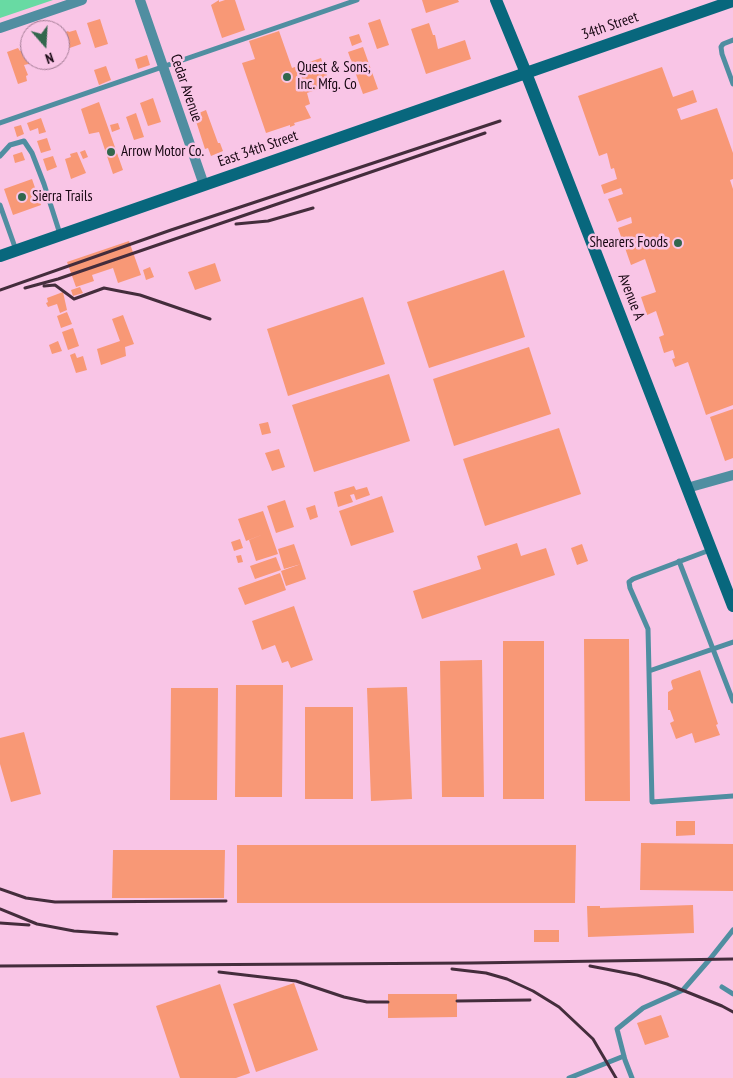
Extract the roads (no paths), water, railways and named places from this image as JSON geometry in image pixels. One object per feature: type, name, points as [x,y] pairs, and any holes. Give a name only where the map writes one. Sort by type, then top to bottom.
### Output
[{"type":"main road","name":"Avenue A","points":[[496,0],[733,606]]},
{"type":"main road","name":"34th Street","points":[[526,73],[733,1]]},
{"type":"main road","name":"East 34th Street","points":[[0,256],[526,73]]},
{"type":"street","points":[[0,28],[82,0]]},
{"type":"street","name":"Cedar Avenue","points":[[140,0],[204,185]]},
{"type":"street","points":[[687,488],[733,475]]},
{"type":"lane","points":[[0,123],[358,0]]},
{"type":"lane","points":[[733,40],[722,44],[722,54],[733,84]]},
{"type":"lane","points":[[0,156],[10,145],[24,142],[32,153],[60,235]]},
{"type":"lane","points":[[0,205],[16,250]]},
{"type":"lane","points":[[711,550],[633,579],[630,582],[630,588],[648,629],[652,802],[733,796]]},
{"type":"lane","points":[[679,561],[733,701]]},
{"type":"lane","points":[[649,671],[733,642]]},
{"type":"lane","points":[[632,1078],[617,1029],[643,1008],[683,990],[733,930]]},
{"type":"lane","points":[[722,987],[733,994]]},
{"type":"lane","points":[[569,1078],[624,1056]]},
{"type":"railway","points":[[0,290],[171,230],[500,121]]},
{"type":"railway","points":[[25,288],[58,279],[485,133]]},
{"type":"railway","points":[[236,224],[268,221],[313,208]]},
{"type":"railway","points":[[44,286],[55,285],[74,299],[104,288],[140,295],[210,319]]},
{"type":"railway","points":[[0,889],[26,898],[55,902],[226,901]]},
{"type":"railway","points":[[0,909],[37,924],[74,931],[117,934]]},
{"type":"railway","points":[[0,923],[29,925]]},
{"type":"railway","points":[[0,966],[733,959]]},
{"type":"railway","points":[[590,966],[637,975],[667,984],[733,1012]]},
{"type":"railway","points":[[452,969],[486,973],[507,979],[533,991],[559,1007],[593,1039],[616,1078]]},
{"type":"railway","points":[[219,972],[296,981],[344,997],[367,1002],[388,1002]]},
{"type":"railway","points":[[457,1001],[530,1000]]},
{"type":"place","name":"Quest & Sons, Inc. Mfg. Co","points":[[287,77]]},
{"type":"place","name":"Arrow Motor Co.","points":[[111,152]]},
{"type":"place","name":"Sierra Trails","points":[[22,197]]},
{"type":"place","name":"Shearers Foods","points":[[678,243]]}]
